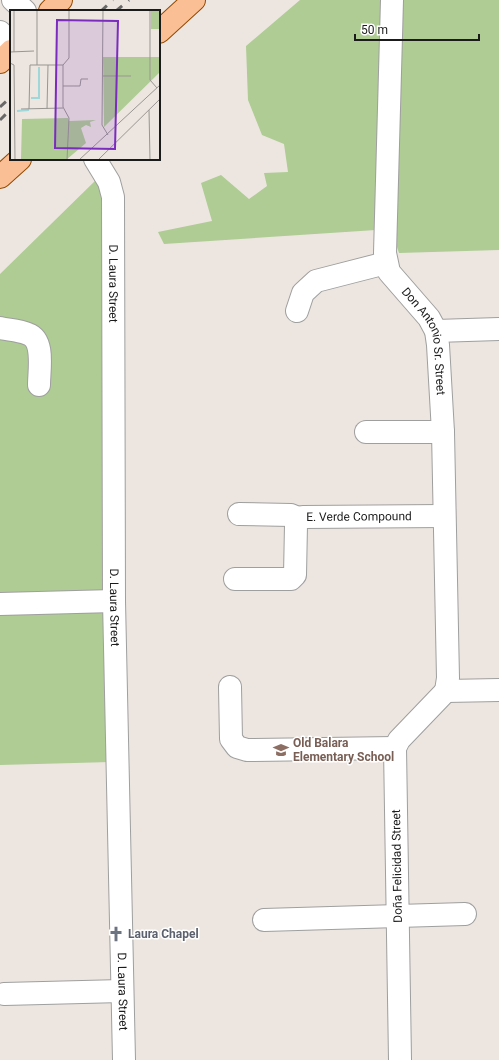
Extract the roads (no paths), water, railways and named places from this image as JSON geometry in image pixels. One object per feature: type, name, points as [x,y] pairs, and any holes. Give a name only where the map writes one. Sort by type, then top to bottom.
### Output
[{"type":"main road","points":[[51,10],[61,0]]},
{"type":"main road","points":[[160,31],[194,0]]},
{"type":"main road","points":[[0,62],[10,52]]},
{"type":"main road","points":[[0,177],[19,160]]},
{"type":"street","points":[[13,0],[24,10]]},
{"type":"street","name":"Don Antonio Sr. Street","points":[[392,0],[385,253],[389,272],[429,318],[436,330],[442,432],[448,678],[446,691]]},
{"type":"street","points":[[0,32],[10,42]]},
{"type":"street","name":"D. Laura Street","points":[[97,160],[109,182],[113,197],[114,602],[124,1060]]},
{"type":"street","points":[[297,311],[304,293],[316,280],[386,263]]},
{"type":"street","points":[[0,328],[28,334],[35,338],[39,345],[38,385]]},
{"type":"street","points":[[436,330],[499,329]]},
{"type":"street","points":[[366,432],[442,432]]},
{"type":"street","points":[[239,514],[290,515],[298,518]]},
{"type":"street","name":"E. Verde Compound","points":[[235,579],[291,579],[295,575],[298,518],[444,516]]},
{"type":"street","points":[[0,604],[114,602]]},
{"type":"street","points":[[230,687],[231,739],[237,747],[247,750],[395,748],[399,740],[446,691],[499,690]]},
{"type":"street","name":"Doña Felicidad Street","points":[[395,748],[400,1060]]},
{"type":"street","points":[[264,920],[397,918],[465,914]]},
{"type":"street","points":[[4,994],[122,991]]},
{"type":"railway","points":[[102,10],[113,0]]},
{"type":"railway","points":[[117,10],[129,0]]},
{"type":"railway","points":[[0,107],[10,98]]},
{"type":"railway","points":[[0,120],[10,110]]},
{"type":"place","name":"Old Balara Elementary School","points":[[281,750]]},
{"type":"place","name":"Laura Chapel","points":[[116,934]]}]
